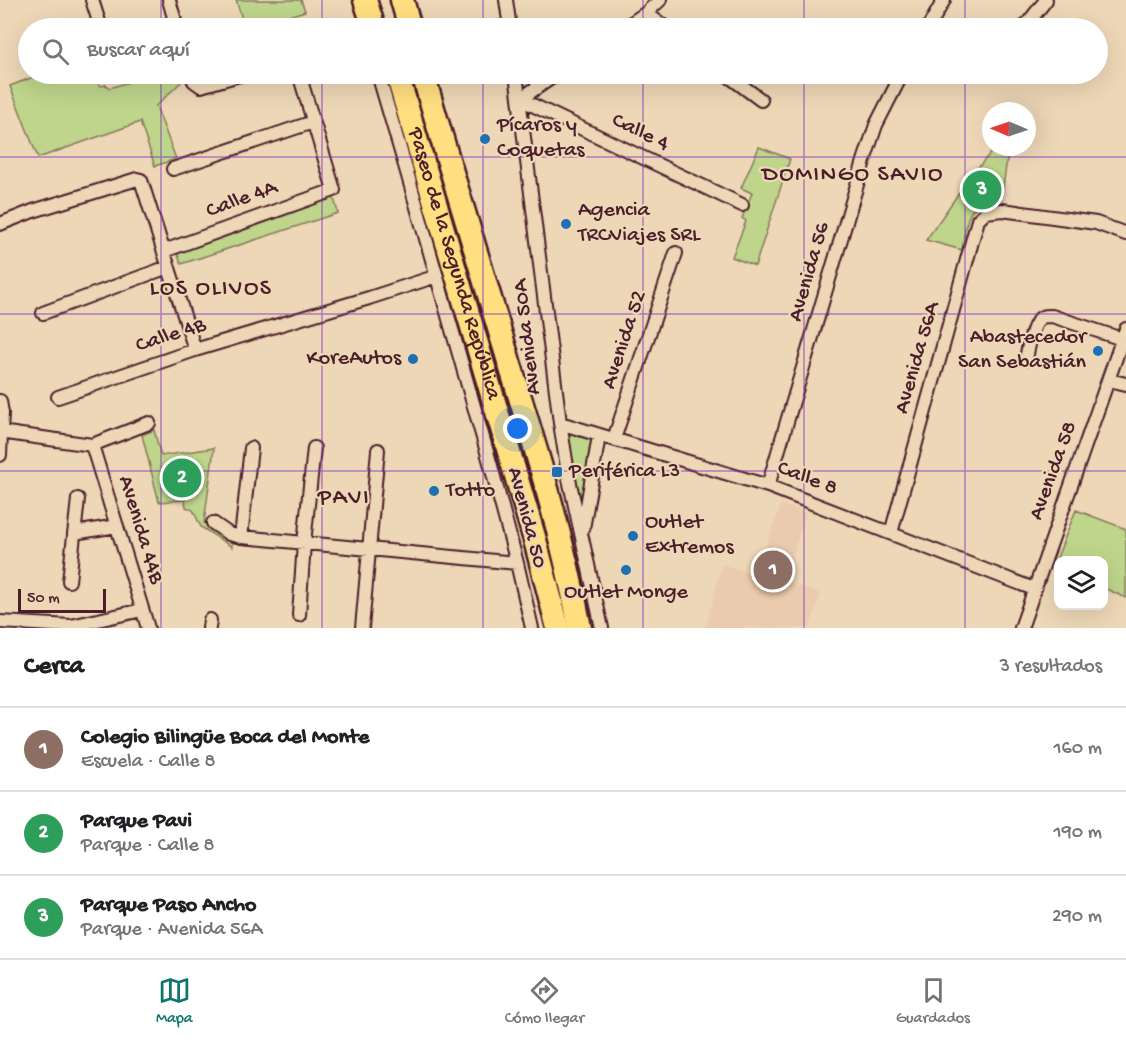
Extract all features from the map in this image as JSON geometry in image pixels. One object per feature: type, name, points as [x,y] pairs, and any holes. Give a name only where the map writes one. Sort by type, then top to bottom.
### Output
[{"type":"highway","points":[[365,0],[371,18]]},
{"type":"highway","points":[[376,0],[381,18]]},
{"type":"highway","points":[[402,0],[407,18]]},
{"type":"highway","points":[[416,0],[421,18]]},
{"type":"highway","points":[[394,84],[420,155]]},
{"type":"highway","name":"Paseo de la Segunda República","points":[[400,84],[535,540],[558,628]]},
{"type":"highway","name":"Paseo de la Segunda República","points":[[426,84],[544,476],[565,553],[579,628]]},
{"type":"highway","points":[[434,84],[443,145]]},
{"type":"highway","points":[[535,540],[537,600],[542,628]]},
{"type":"highway","points":[[565,553],[587,607],[591,628]]},
{"type":"street","points":[[93,0],[98,18]]},
{"type":"street","points":[[169,0],[174,18]]},
{"type":"street","points":[[356,0],[361,18]]},
{"type":"street","points":[[506,0],[509,18]]},
{"type":"street","points":[[640,18],[660,0]]},
{"type":"street","points":[[934,18],[944,0]]},
{"type":"street","points":[[1032,18],[1046,0]]},
{"type":"street","points":[[646,14],[652,18]]},
{"type":"street","points":[[173,169],[313,122],[302,84]]},
{"type":"street","name":"Avenida 50","points":[[381,84],[517,563],[532,628]]},
{"type":"street","name":"Avenida 50A","points":[[518,84],[560,423],[569,479],[602,628]]},
{"type":"street","points":[[520,99],[542,84]]},
{"type":"street","points":[[739,84],[761,100]]},
{"type":"street","name":"Avenida 56","points":[[768,486],[864,161],[876,125],[897,84]]},
{"type":"street","name":"Calle 4","points":[[520,99],[742,205]]},
{"type":"street","name":"Calle 4A","points":[[164,251],[334,190],[313,122]]},
{"type":"street","points":[[0,224],[83,195],[137,179],[141,180],[195,350]]},
{"type":"street","name":"Avenida 56A","points":[[891,533],[978,220],[986,212],[1002,210],[1096,222],[1126,234]]},
{"type":"street","name":"Avenida 52","points":[[614,439],[676,253]]},
{"type":"street","points":[[43,313],[168,267]]},
{"type":"street","name":"Calle 4B","points":[[58,397],[195,350],[437,276]]},
{"type":"street","points":[[1026,359],[1035,326],[1044,316],[1124,334]]},
{"type":"street","name":"Avenida 58","points":[[1021,628],[1124,334]]},
{"type":"street","points":[[1108,381],[1126,384]]},
{"type":"street","points":[[0,401],[2,412],[0,455]]},
{"type":"street","points":[[1,432],[92,445],[149,423]]},
{"type":"street","name":"Calle 8","points":[[560,423],[768,486],[1034,589]]},
{"type":"street","points":[[582,536],[599,436]]},
{"type":"street","name":"Avenida 44B","points":[[92,445],[148,628]]},
{"type":"street","points":[[241,537],[250,448]]},
{"type":"street","points":[[299,615],[314,448]]},
{"type":"street","points":[[362,628],[378,450]]},
{"type":"street","points":[[69,581],[78,499]]},
{"type":"street","points":[[213,523],[229,534],[241,537],[517,563]]},
{"type":"street","points":[[74,533],[117,526]]},
{"type":"street","points":[[0,622],[71,627],[142,610]]},
{"type":"shaded area","points":[[781,504],[806,513],[784,581],[821,594],[809,628],[706,628],[722,564],[756,575]]},
{"type":"green space","points":[[236,0],[301,0],[305,11],[282,18],[242,18]]},
{"type":"green space","points":[[18,83],[99,84],[110,88],[122,84],[179,84],[156,106],[176,159],[155,166],[140,122],[38,158],[10,86]]},
{"type":"green space","points":[[759,147],[790,159],[755,266],[732,257],[746,221],[742,218],[752,193],[741,188]]},
{"type":"green space","points":[[988,156],[1007,156],[1001,201],[989,201],[974,208],[967,222],[962,250],[926,240]]},
{"type":"green space","points":[[333,195],[338,213],[181,264],[175,246]]},
{"type":"green space","points":[[154,430],[161,456],[214,448],[204,523],[217,531],[232,532],[232,547],[201,527],[193,510],[186,507],[185,500],[159,502],[142,435]]},
{"type":"green space","points":[[568,433],[591,440],[580,510]]},
{"type":"green space","points":[[1076,510],[1126,529],[1126,598],[1108,590],[1108,556],[1058,556]]},
{"type":"place","name":"Pícaros y Coquetas","points":[[485,139]]},
{"type":"place","name":"Parque Paso Ancho","points":[[982,190]]},
{"type":"place","name":"Agencia TRCViajes SRL","points":[[566,224]]},
{"type":"place","name":"Abastecedor San Sebastián","points":[[1098,351]]},
{"type":"place","name":"KoreAutos","points":[[413,359]]},
{"type":"place","name":"Periférica L3","points":[[557,472]]},
{"type":"place","name":"Parque Pavi","points":[[182,478]]},
{"type":"place","name":"Totto","points":[[434,491]]},
{"type":"place","name":"Outlet Extremos","points":[[633,536]]},
{"type":"place","name":"Outlet Monge","points":[[626,570]]},
{"type":"place","name":"Colegio Bilingüe Boca del Monte","points":[[773,570]]},
{"type":"district","name":"DOMINGO SAVIO","points":[[853,175]]},
{"type":"district","name":"LOS OLIVOS","points":[[211,289]]},
{"type":"district","name":"PAVI","points":[[344,498]]}]
